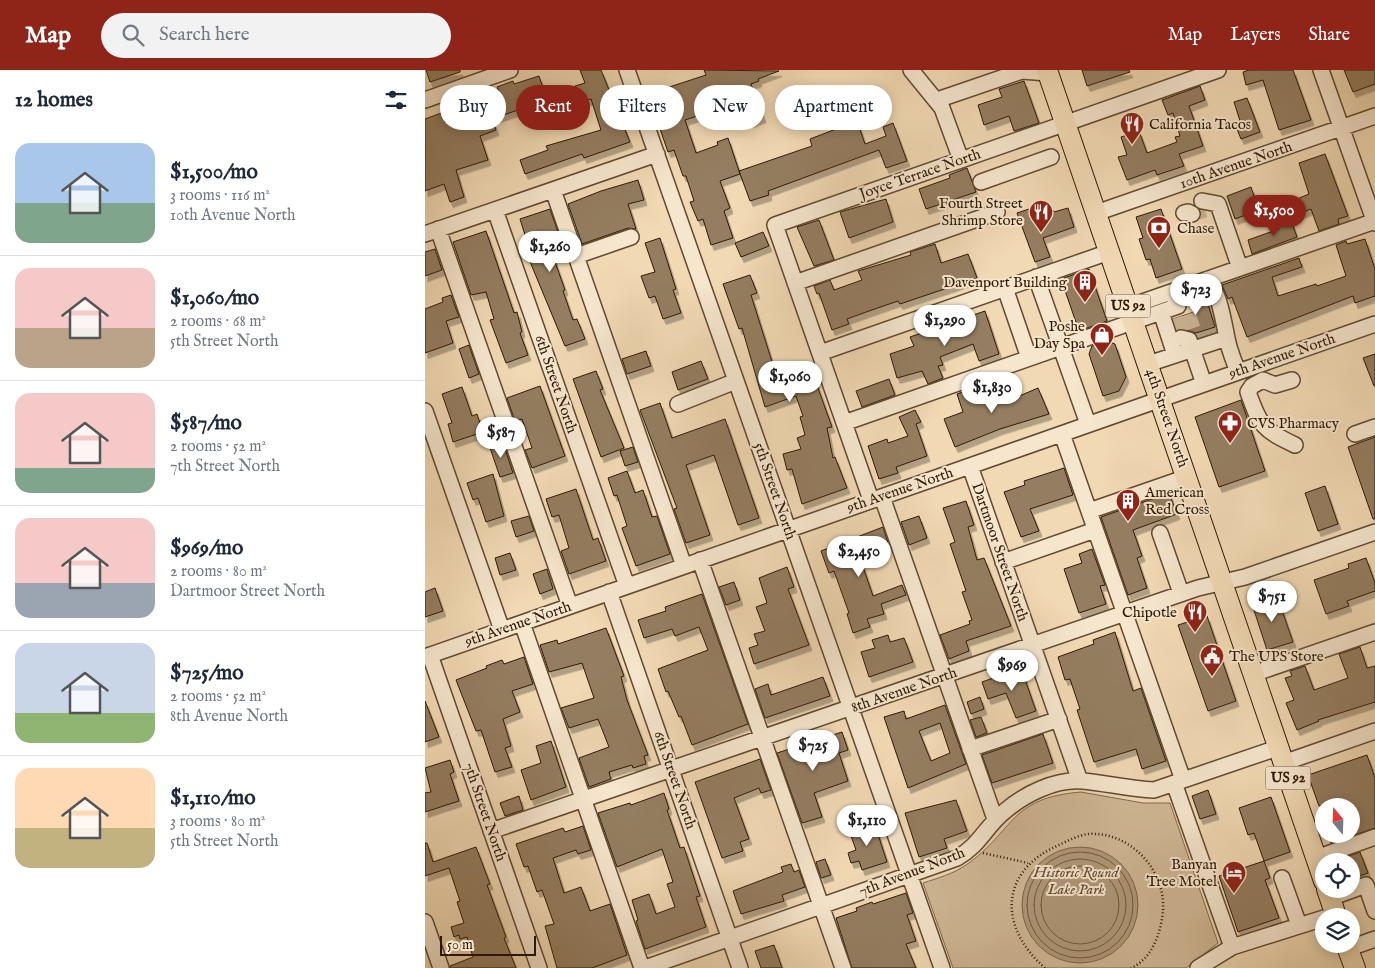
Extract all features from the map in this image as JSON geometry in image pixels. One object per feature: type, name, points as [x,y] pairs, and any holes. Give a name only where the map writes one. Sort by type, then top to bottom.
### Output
[{"type":"main road","name":"4th Street North","points":[[1047,72],[1223,581],[1280,756],[1315,855]]},
{"type":"main road","points":[[1350,953],[1355,968]]},
{"type":"street","points":[[425,100],[509,70]]},
{"type":"street","name":"5th Street North","points":[[628,70],[942,968]]},
{"type":"street","name":"Joyce Terrace North","points":[[795,283],[775,225],[1218,70]]},
{"type":"street","points":[[844,423],[1061,347],[1173,292],[1375,222],[1321,70]]},
{"type":"street","points":[[937,100],[1022,71],[1047,72]]},
{"type":"street","points":[[917,72],[942,108],[961,160]]},
{"type":"street","name":"10th Avenue North","points":[[1096,214],[1375,116]]},
{"type":"street","points":[[1005,144],[1014,170]]},
{"type":"street","points":[[570,606],[431,232],[657,154]]},
{"type":"street","points":[[981,182],[1051,157]]},
{"type":"street","points":[[553,190],[684,566]]},
{"type":"street","points":[[1195,208],[1213,202],[1218,204],[1240,268]]},
{"type":"street","name":"6th Street North","points":[[495,210],[627,586]]},
{"type":"street","points":[[995,819],[945,676],[877,498],[844,423],[795,283],[997,212]]},
{"type":"street","points":[[576,256],[631,237]]},
{"type":"street","points":[[820,353],[1109,252]]},
{"type":"street","points":[[1036,277],[1088,424]]},
{"type":"street","points":[[1208,279],[1226,324],[1227,338],[1238,372]]},
{"type":"street","points":[[1005,288],[1029,358]]},
{"type":"street","points":[[1173,292],[1176,312],[1175,355]]},
{"type":"street","points":[[1131,314],[1176,312]]},
{"type":"street","name":"9th Avenue North","points":[[427,656],[1375,324]]},
{"type":"street","points":[[1148,364],[1175,355],[1189,340],[1227,338]]},
{"type":"street","points":[[1189,340],[1204,384]]},
{"type":"street","points":[[1292,380],[1275,385],[1263,380],[1252,386],[1247,392],[1258,421],[1273,435],[1295,445]]},
{"type":"street","points":[[678,404],[736,381]]},
{"type":"street","points":[[425,411],[502,630]]},
{"type":"street","points":[[1355,434],[1375,427]]},
{"type":"street","points":[[1061,434],[1125,613],[1232,946]]},
{"type":"street","name":"Dartmoor Street North","points":[[970,466],[1080,781]]},
{"type":"street","points":[[1089,511],[1187,477]]},
{"type":"street","points":[[1003,562],[1095,530]]},
{"type":"street","name":"8th Avenue North","points":[[491,831],[671,771],[1181,593],[1245,577],[1375,532]]},
{"type":"street","points":[[1160,533],[1181,593]]},
{"type":"street","points":[[700,560],[843,968]]},
{"type":"street","name":"6th Street North","points":[[609,592],[740,968]]},
{"type":"street","points":[[521,623],[644,968]]},
{"type":"street","points":[[1253,674],[1375,632]]},
{"type":"street","name":"7th Street North","points":[[427,656],[539,968]]},
{"type":"street","points":[[970,749],[1059,719]]},
{"type":"street","name":"7th Avenue North","points":[[644,968],[957,858],[972,850],[995,819],[1019,799],[1053,785],[1080,781],[1132,790],[1154,790],[1178,782],[1375,732]]},
{"type":"street","points":[[1330,853],[1375,837]]},
{"type":"street","points":[[1282,878],[1299,925]]},
{"type":"street","points":[[1198,968],[1232,946],[1299,925],[1329,904],[1366,885],[1375,911]]},
{"type":"street","points":[[425,922],[441,968]]},
{"type":"street","points":[[1360,943],[1375,939]]},
{"type":"path","points":[[1045,968],[1024,946],[1013,927],[1010,907],[1014,885],[1029,863],[1047,850],[1087,834],[1105,836],[1126,844],[1148,859],[1160,882],[1163,905],[1162,924],[1152,949],[1139,964],[1131,968]]},
{"type":"path","points":[[972,850],[1029,863]]},
{"type":"green space","name":"Historic Round Lake Park","points":[[1081,792],[1143,803],[1170,803],[1218,943],[1186,968],[953,968],[923,883],[951,873],[966,865],[995,840],[1015,818],[1039,801],[1057,795]]},
{"type":"water","points":[[1080,847],[1102,852],[1121,864],[1133,883],[1138,905],[1133,927],[1121,946],[1102,958],[1080,963],[1058,958],[1039,946],[1027,927],[1022,905],[1027,883],[1039,864],[1058,852]]},
{"type":"building","points":[[426,70],[460,70],[460,72],[430,82]]},
{"type":"building","points":[[580,70],[601,70],[607,85],[600,85],[600,127],[590,99],[590,85],[578,85],[585,83]]},
{"type":"building","points":[[704,70],[779,71],[758,79],[759,81],[751,85],[694,85],[694,117],[685,120],[696,153],[718,145],[717,142],[728,138],[740,174],[720,181],[730,208],[724,211],[733,238],[711,245],[703,219],[698,221],[690,202],[694,201],[686,176],[683,176],[674,150],[668,152],[660,130],[684,130],[684,85],[675,85],[706,75]]},
{"type":"building","points":[[1082,70],[1129,70],[1130,72],[1087,86]]},
{"type":"building","points":[[1249,70],[1293,70],[1311,120],[1279,130],[1263,80],[1246,85],[1243,72]]},
{"type":"building","points":[[1344,70],[1375,70],[1375,84],[1353,92]]},
{"type":"building","points":[[539,76],[542,85],[516,85],[516,111],[506,114],[506,85],[502,85],[513,81],[514,84]]},
{"type":"building","points":[[1024,81],[1039,123],[1014,131],[1009,116],[984,125],[978,105],[1002,97],[999,89]]},
{"type":"building","points":[[1200,86],[1205,100],[1189,106],[1203,146],[1179,154],[1184,166],[1157,175],[1155,170],[1127,180],[1118,157],[1127,155],[1121,137],[1139,131],[1147,153],[1177,142],[1175,137],[1180,136],[1173,113],[1168,115],[1162,100]]},
{"type":"building","points":[[1247,98],[1260,132],[1241,139],[1237,129],[1242,127],[1234,102]]},
{"type":"building","points":[[440,114],[440,130],[496,130],[480,136],[488,160],[456,170],[464,197],[450,202],[444,184],[425,191],[425,119]]},
{"type":"building","points":[[893,123],[907,161],[886,168],[879,150],[768,191],[769,195],[750,201],[739,171],[812,146],[810,139],[834,130],[860,130],[865,144],[886,136],[884,130],[892,130]]},
{"type":"building","points":[[601,130],[625,130],[630,142],[584,158],[582,154],[525,174],[520,160],[548,150],[546,146]]},
{"type":"building","points":[[1325,154],[1348,216],[1338,219],[1339,224],[1319,231],[1311,209],[1296,215],[1290,202],[1309,194],[1299,163]]},
{"type":"building","points":[[967,168],[976,192],[926,209],[919,189],[950,178],[949,175]]},
{"type":"building","points":[[638,180],[644,200],[628,204],[636,229],[628,228],[582,244],[568,204],[601,191]]},
{"type":"building","points":[[1251,187],[1255,199],[1260,198],[1264,208],[1235,219],[1227,196]]},
{"type":"building","points":[[886,199],[893,222],[849,238],[840,212]]},
{"type":"building","name":"Fourth Street Shrimp Store","points":[[1032,208],[1035,216],[1053,210],[1054,212],[1068,208],[1074,227],[1043,238],[1050,257],[1035,262],[1017,213]]},
{"type":"building","points":[[550,209],[560,238],[548,242],[565,290],[563,291],[573,320],[577,319],[585,339],[565,346],[526,252],[530,251],[520,219]]},
{"type":"building","name":"Chase","points":[[1161,209],[1182,269],[1156,278],[1150,259],[1146,260],[1139,239],[1143,238],[1136,217]]},
{"type":"building","points":[[1290,218],[1297,237],[1252,254],[1248,240],[1279,229],[1277,223]]},
{"type":"building","points":[[819,220],[834,260],[814,266],[797,227]]},
{"type":"building","points":[[486,231],[514,313],[517,312],[522,332],[520,333],[528,355],[506,363],[490,320],[494,319],[486,292],[471,295],[453,242]]},
{"type":"building","points":[[763,232],[769,246],[741,257],[735,243]]},
{"type":"building","points":[[660,238],[676,289],[673,290],[681,313],[663,319],[655,296],[649,298],[641,276],[655,272],[645,243]]},
{"type":"building","points":[[1365,239],[1375,269],[1375,296],[1355,303],[1353,296],[1247,337],[1232,297],[1228,299],[1222,285],[1299,258],[1302,267],[1272,277],[1278,296],[1316,284],[1317,286],[1346,276],[1336,245],[1346,241],[1347,244]]},
{"type":"building","points":[[935,244],[941,263],[968,254],[977,278],[900,304],[898,301],[869,311],[847,319],[849,324],[832,330],[819,293],[817,294],[814,286],[830,280],[834,290],[862,280],[858,271],[911,255],[910,252]]},
{"type":"building","points":[[435,249],[442,270],[425,276],[425,252]]},
{"type":"building","name":"Davenport Building","points":[[1089,269],[1107,321],[1079,331],[1061,279]]},
{"type":"building","points":[[750,275],[757,293],[751,295],[779,384],[785,382],[786,386],[814,377],[832,427],[827,428],[833,458],[835,457],[847,488],[802,504],[792,469],[787,470],[783,454],[801,449],[797,438],[805,435],[800,417],[803,416],[796,396],[765,407],[742,328],[739,329],[723,284]]},
{"type":"building","points":[[1204,291],[1215,327],[1196,333],[1183,329],[1177,330],[1173,319],[1194,312],[1188,297]]},
{"type":"building","points":[[451,295],[459,317],[446,321],[453,343],[425,353],[425,309],[443,302],[442,298]]},
{"type":"building","points":[[985,311],[999,354],[979,361],[973,344],[940,357],[943,365],[938,366],[943,378],[928,384],[922,371],[897,378],[890,354],[914,346],[910,337]]},
{"type":"building","points":[[1107,341],[1115,344],[1126,377],[1119,391],[1103,396],[1089,354],[1092,346]]},
{"type":"building","points":[[469,345],[479,374],[469,378],[459,349]]},
{"type":"building","points":[[646,351],[651,366],[627,374],[622,359]]},
{"type":"building","points":[[1375,354],[1375,386],[1374,386],[1363,358]]},
{"type":"building","points":[[701,361],[708,379],[678,390],[672,372]]},
{"type":"building","points":[[596,371],[603,389],[600,390],[624,448],[601,457],[573,379]]},
{"type":"building","points":[[889,379],[895,395],[862,407],[856,391]]},
{"type":"building","points":[[982,385],[988,405],[1010,397],[1010,400],[1038,388],[1049,414],[1000,429],[955,447],[944,419],[963,412],[957,394]]},
{"type":"building","points":[[540,386],[565,456],[532,468],[525,450],[532,448],[522,419],[515,421],[507,398]]},
{"type":"building","points":[[462,387],[472,416],[477,414],[483,432],[453,442],[448,424],[452,423],[442,394]]},
{"type":"building","name":"CVS Pharmacy","points":[[1241,400],[1265,471],[1219,487],[1195,417]]},
{"type":"building","points":[[660,403],[672,438],[725,419],[759,518],[738,525],[714,455],[686,465],[710,535],[686,543],[674,509],[677,508],[640,410]]},
{"type":"building","points":[[915,410],[921,422],[916,424],[927,456],[896,467],[898,473],[879,479],[868,446],[887,439],[888,443],[908,436],[899,417]]},
{"type":"building","points":[[1375,437],[1375,519],[1373,519],[1348,447]]},
{"type":"building","points":[[502,440],[513,473],[500,477],[489,445]]},
{"type":"building","points":[[633,447],[638,462],[625,466],[620,451]]},
{"type":"building","points":[[1064,468],[1073,495],[1030,509],[1039,531],[1021,537],[1004,492],[1025,485],[1024,481]]},
{"type":"building","points":[[627,471],[635,493],[643,490],[652,517],[657,516],[670,554],[636,566],[622,528],[627,526],[617,495],[614,496],[608,478]]},
{"type":"building","points":[[493,474],[504,516],[486,522],[478,498],[473,500],[467,483]]},
{"type":"building","points":[[1325,486],[1338,524],[1318,531],[1305,493]]},
{"type":"building","points":[[576,489],[593,540],[598,538],[606,561],[569,574],[561,551],[569,548],[559,515],[552,517],[546,499]]},
{"type":"building","name":"American Red Cross","points":[[1169,493],[1177,514],[1133,530],[1142,556],[1137,558],[1147,588],[1128,595],[1101,517]]},
{"type":"building","points":[[966,501],[974,525],[968,527],[977,560],[984,558],[1011,626],[966,641],[969,651],[949,659],[940,635],[970,624],[969,621],[972,620],[962,592],[966,591],[950,544],[955,542],[943,508]]},
{"type":"building","points":[[529,516],[534,531],[516,537],[511,521]]},
{"type":"building","points":[[919,516],[927,538],[909,545],[901,522]]},
{"type":"building","points":[[883,527],[888,543],[863,553],[865,560],[861,561],[873,596],[902,585],[906,595],[881,604],[884,614],[867,619],[870,627],[853,633],[847,614],[849,613],[834,571],[829,573],[821,551]]},
{"type":"building","points":[[1092,549],[1105,585],[1100,586],[1106,604],[1079,613],[1064,569],[1082,563],[1079,554]]},
{"type":"building","points":[[510,553],[516,570],[500,575],[495,558]]},
{"type":"building","points":[[1366,558],[1375,583],[1375,591],[1347,601],[1349,606],[1326,614],[1314,580],[1349,568],[1348,564]]},
{"type":"building","points":[[787,567],[794,587],[788,589],[809,645],[754,664],[749,648],[758,645],[754,634],[765,631],[756,607],[767,603],[759,578]]},
{"type":"building","points":[[547,569],[553,589],[540,594],[533,574]]},
{"type":"building","points":[[734,582],[740,600],[726,605],[719,587]]},
{"type":"building","points":[[435,588],[443,611],[425,617],[425,592]]},
{"type":"building","points":[[702,594],[748,724],[692,745],[681,716],[679,717],[668,691],[666,692],[658,669],[708,650],[699,627],[675,636],[672,629],[644,638],[638,620],[666,611],[665,607]]},
{"type":"building","points":[[1277,596],[1293,642],[1267,650],[1252,604]]},
{"type":"building","points":[[1207,616],[1236,701],[1208,711],[1178,625]]},
{"type":"building","points":[[606,628],[624,676],[621,677],[627,700],[648,755],[644,756],[646,764],[633,768],[632,765],[609,772],[611,779],[589,787],[579,758],[609,747],[598,719],[569,728],[561,708],[594,698],[582,663],[549,672],[540,645],[557,640],[558,644]]},
{"type":"building","points":[[1115,632],[1133,691],[1141,688],[1166,761],[1142,769],[1136,749],[1094,762],[1077,710],[1080,709],[1070,679],[1065,680],[1058,657],[1094,644],[1093,640]]},
{"type":"building","points":[[888,635],[890,642],[904,638],[913,662],[869,677],[861,652],[875,648],[872,640]]},
{"type":"building","points":[[1360,647],[1367,668],[1375,666],[1375,702],[1318,720],[1297,730],[1286,703],[1294,700],[1285,678],[1292,676],[1290,671],[1305,666],[1314,690],[1348,678],[1339,654]]},
{"type":"building","points":[[524,657],[533,684],[512,691],[520,712],[503,719],[511,746],[505,748],[512,767],[495,772],[481,730],[476,731],[456,680],[502,660],[504,664]]},
{"type":"building","points":[[1021,668],[1036,711],[1016,718],[1006,693],[988,699],[982,682]]},
{"type":"building","points":[[823,677],[830,696],[765,718],[755,689],[768,684],[771,695]]},
{"type":"building","points":[[980,697],[984,709],[971,714],[967,702]]},
{"type":"building","points":[[425,701],[439,737],[425,742]]},
{"type":"building","points":[[945,705],[966,764],[908,788],[884,717],[904,711],[906,719]],"holes":[[[940,723],[950,753],[931,761],[919,731]]]},
{"type":"building","points":[[981,717],[987,733],[976,737],[970,720]]},
{"type":"building","points":[[842,732],[848,750],[839,753],[848,781],[814,793],[822,817],[802,823],[777,753]]},
{"type":"building","points":[[1043,734],[1053,763],[992,783],[982,755]]},
{"type":"building","points":[[551,741],[566,787],[531,800],[521,770],[541,763],[536,746]]},
{"type":"building","points":[[1367,755],[1375,778],[1375,828],[1360,833],[1360,798],[1316,798],[1308,775]]},
{"type":"building","points":[[760,759],[771,790],[761,793],[759,788],[734,798],[749,839],[740,842],[743,851],[722,858],[695,782]]},
{"type":"building","points":[[450,760],[454,772],[450,774],[459,801],[425,812],[425,793],[431,792],[425,768]]},
{"type":"building","points":[[1208,790],[1216,814],[1200,819],[1192,796]]},
{"type":"building","points":[[664,793],[669,809],[667,810],[680,848],[684,847],[700,896],[696,897],[706,927],[645,949],[636,921],[638,920],[632,900],[649,894],[656,914],[675,907],[667,884],[673,882],[662,849],[617,867],[598,813],[630,803],[631,805]]},
{"type":"building","points":[[519,796],[523,810],[505,816],[500,803]]},
{"type":"building","points":[[1271,797],[1290,852],[1264,861],[1254,833],[1248,835],[1239,808]]},
{"type":"building","points":[[956,800],[967,831],[944,839],[947,848],[919,857],[905,813]]},
{"type":"building","points":[[874,822],[887,862],[862,870],[859,861],[851,863],[848,853],[856,850],[849,830]]},
{"type":"building","points":[[583,826],[591,850],[578,854],[576,850],[553,858],[564,893],[581,887],[590,911],[610,904],[627,955],[592,968],[557,968],[545,926],[554,924],[542,890],[537,892],[528,866],[524,867],[516,844],[563,828],[565,832]]},
{"type":"building","points":[[425,843],[427,843],[433,862],[476,847],[490,884],[487,885],[506,937],[504,938],[516,968],[450,968],[450,966],[473,957],[467,937],[460,939],[459,935],[454,937],[451,927],[464,923],[457,902],[460,901],[449,868],[425,876]]},
{"type":"building","points":[[1360,852],[1368,873],[1360,876],[1360,853],[1357,853]]},
{"type":"building","points":[[825,859],[831,875],[821,878],[816,862]]},
{"type":"building","name":"Banyan Tree Motel","points":[[1264,861],[1270,878],[1265,880],[1279,918],[1238,932],[1219,876]]},
{"type":"building","points":[[791,864],[794,872],[799,870],[805,887],[782,895],[784,901],[741,914],[733,891],[783,872],[781,867]]},
{"type":"building","points":[[906,893],[913,913],[907,915],[916,941],[906,944],[916,968],[852,968],[836,918],[857,911],[856,908],[872,902],[873,904]]},
{"type":"building","points":[[774,945],[782,968],[761,968],[755,951]]},
{"type":"tunnel","points":[[1192,214],[1205,210]]},
{"type":"tunnel","points":[[1188,314],[1195,334]]},
{"type":"tunnel","points":[[1175,318],[1181,338]]},
{"type":"place","name":"California Tacos","points":[[1132,145]]},
{"type":"place","name":"Fourth Street Shrimp Store","points":[[1041,233]]},
{"type":"place","name":"Chase","points":[[1159,249]]},
{"type":"place","name":"Davenport Building","points":[[1085,303]]},
{"type":"place","name":"Poshe Day Spa","points":[[1102,356]]},
{"type":"place","name":"CVS Pharmacy","points":[[1230,444]]},
{"type":"place","name":"American Red Cross","points":[[1128,522]]},
{"type":"place","name":"Chipotle","points":[[1195,633]]},
{"type":"place","name":"The UPS Store","points":[[1212,677]]},
{"type":"place","name":"Banyan Tree Motel","points":[[1234,894]]}]
